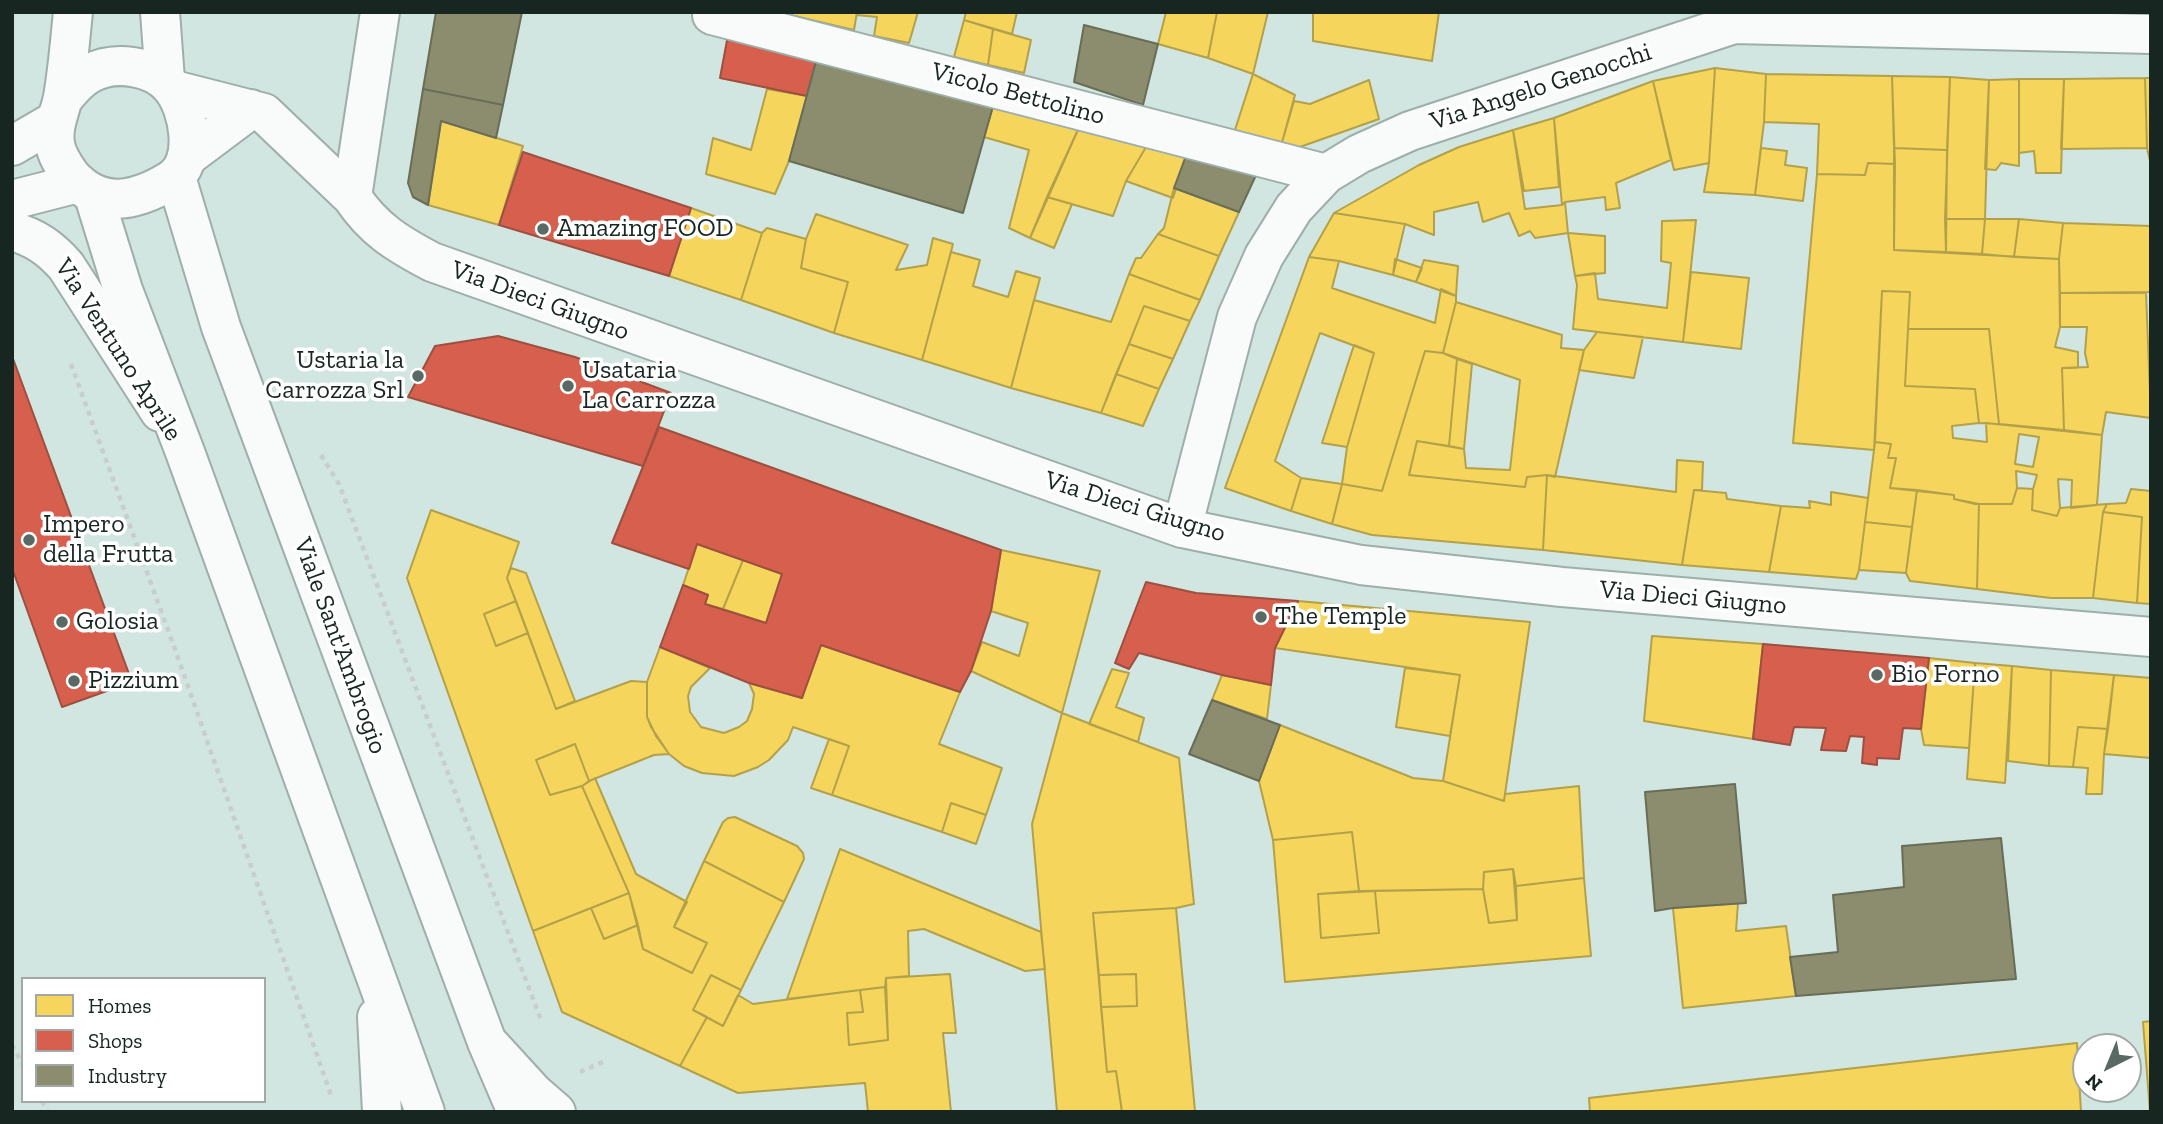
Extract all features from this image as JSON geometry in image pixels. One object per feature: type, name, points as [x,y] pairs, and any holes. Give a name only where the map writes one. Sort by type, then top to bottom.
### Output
[{"type":"street","points":[[73,12],[55,144],[62,165],[85,188],[185,452],[425,1112]]},
{"type":"street","name":"Viale Sant'Ambrogio","points":[[160,12],[169,85],[185,116],[182,167],[221,327],[487,1042],[517,1112]]},
{"type":"street","points":[[352,197],[380,12]]},
{"type":"street","name":"Vicolo Bettolino","points":[[712,12],[712,15],[1326,174]]},
{"type":"street","name":"Via Angelo Genocchi","points":[[1182,528],[1237,317],[1264,256],[1294,208],[1326,174],[1359,154],[1410,131],[1734,24],[2151,34]]},
{"type":"street","points":[[12,146],[59,110],[75,84],[91,73],[110,67],[130,66],[149,71],[169,85]]},
{"type":"street","name":"Via Dieci Giugno","points":[[169,85],[264,113],[352,197],[361,210],[393,241],[432,262],[1182,528],[1374,566],[1562,587],[2151,637]]},
{"type":"street","points":[[12,200],[85,188],[117,199],[138,197],[182,167],[251,109]]},
{"type":"street","name":"Via Ventuno Aprile","points":[[12,231],[38,240],[52,250],[66,266],[185,452]]},
{"type":"street","points":[[376,979],[382,1112]]},
{"type":"street","points":[[487,1042],[533,1092],[556,1112]]},
{"type":"path","points":[[67,354],[176,652],[333,1099]]},
{"type":"path","points":[[339,484],[541,1020]]},
{"type":"path","points":[[12,1045],[21,1061]]},
{"type":"building: Homes","points":[[777,12],[857,12],[854,30]]},
{"type":"building: Homes","points":[[857,12],[918,12],[909,43],[874,36],[877,17],[857,15]]},
{"type":"building: Homes","points":[[966,12],[1017,12],[1012,34],[964,20]]},
{"type":"building: Homes","points":[[1166,12],[1217,12],[1208,58],[1158,44]]},
{"type":"building: Homes","points":[[1217,12],[1268,12],[1253,74],[1208,58]]},
{"type":"building: Homes","points":[[1313,12],[1439,12],[1432,61],[1313,41]]},
{"type":"building: Homes","points":[[964,20],[993,29],[988,65],[954,57]]},
{"type":"building: Homes","points":[[993,29],[1031,40],[1024,73],[988,65]]},
{"type":"building: Homes","points":[[1715,68],[1709,163],[1674,170],[1653,81]]},
{"type":"building: Homes","points":[[1715,68],[1766,74],[1764,122],[1755,195],[1704,192],[1709,163]]},
{"type":"building: Homes","points":[[1253,74],[1295,95],[1281,146],[1234,133]]},
{"type":"building: Homes","points":[[1766,74],[1892,76],[1895,164],[1868,163],[1865,175],[1817,174],[1819,124],[1764,122]]},
{"type":"building: Homes","points":[[1892,76],[1950,77],[1947,150],[1894,148]]},
{"type":"building: Homes","points":[[1950,77],[1989,80],[1985,219],[1945,219]]},
{"type":"building: Homes","points":[[2145,78],[2147,148],[2061,149],[2064,79]]},
{"type":"building: Homes","points":[[2145,78],[2151,78],[2151,165],[2147,148]]},
{"type":"building: Homes","points":[[2019,79],[2019,166],[2001,163],[1996,170],[1985,169],[1989,80]]},
{"type":"building: Homes","points":[[2019,79],[2064,79],[2061,173],[2036,173],[2034,151],[2019,153]]},
{"type":"building: Homes","points":[[1369,80],[1379,119],[1297,148],[1281,146],[1294,101],[1310,104]]},
{"type":"building: Homes","points":[[1653,81],[1671,160],[1616,183],[1620,208],[1606,210],[1605,197],[1565,202],[1562,205],[1554,118]]},
{"type":"building: Homes","points":[[767,89],[807,96],[789,161],[775,194],[706,174],[713,138],[751,150]]},
{"type":"building: Homes","points":[[995,99],[1081,123],[1030,238],[1009,228],[1029,150],[984,137]]},
{"type":"building: Homes","points":[[1554,118],[1559,187],[1524,191],[1513,130]]},
{"type":"building: Homes","points":[[441,121],[523,146],[499,225],[428,205]]},
{"type":"building: Homes","points":[[1081,123],[1149,142],[1126,181],[1113,216],[1047,197]]},
{"type":"building: Homes","points":[[1513,130],[1525,209],[1562,205],[1565,202],[1568,233],[1535,238],[1530,231],[1519,236],[1509,213],[1483,222],[1478,202],[1434,212],[1434,235],[1405,224],[1334,213],[1419,165],[1459,147]]},
{"type":"building: Homes","points":[[1149,142],[1187,153],[1173,198],[1126,181]]},
{"type":"building: Homes","points":[[1761,148],[1787,151],[1785,165],[1807,168],[1803,201],[1755,195]]},
{"type":"building: Homes","points":[[1894,148],[1947,150],[1946,252],[1894,250]]},
{"type":"building: Homes","points":[[1868,163],[1895,164],[1894,250],[2059,259],[2060,327],[2055,347],[2078,352],[2078,368],[2062,368],[2064,430],[1999,424],[1989,329],[1908,329],[1910,292],[1882,291],[1874,450],[1793,443],[1817,174],[1865,175]]},
{"type":"building: Homes","points":[[1174,188],[1239,212],[1219,256],[1158,234],[1164,228]]},
{"type":"building: Homes","points":[[1047,197],[1072,204],[1054,248],[1030,238]]},
{"type":"building: Homes","points":[[691,208],[762,233],[741,300],[669,276]]},
{"type":"building: Homes","points":[[1334,213],[1405,224],[1393,275],[1339,261],[1309,257]]},
{"type":"building: Homes","points":[[816,214],[908,245],[896,270],[927,265],[933,238],[953,244],[922,360],[834,333],[848,282],[801,268],[806,239]]},
{"type":"building: Homes","points":[[1945,219],[1985,219],[1982,254],[1946,252]]},
{"type":"building: Homes","points":[[1985,219],[2019,219],[2014,257],[1982,254]]},
{"type":"building: Homes","points":[[2019,219],[2063,223],[2059,259],[2014,257]]},
{"type":"building: Homes","points":[[1696,220],[1683,342],[1573,329],[1577,285],[1575,276],[1595,273],[1598,299],[1667,308],[1671,263],[1661,261],[1662,221]]},
{"type":"building: Homes","points":[[2063,223],[2151,226],[2151,292],[2060,293],[2059,259]]},
{"type":"building: Homes","points":[[767,228],[806,239],[801,268],[848,282],[834,333],[741,300],[762,233]]},
{"type":"building: Homes","points":[[1568,233],[1605,236],[1605,273],[1575,276]]},
{"type":"building: Homes","points":[[1158,234],[1219,256],[1200,300],[1129,274],[1136,258],[1141,258]]},
{"type":"building: Homes","points":[[951,252],[980,260],[973,286],[1008,297],[1016,271],[1040,278],[1011,388],[922,360]]},
{"type":"building: Homes","points":[[1309,257],[1339,261],[1332,288],[1435,323],[1441,289],[1456,296],[1456,302],[1443,353],[1425,351],[1382,491],[1342,484],[1347,447],[1374,353],[1320,333],[1275,461],[1301,478],[1291,511],[1225,488]]},
{"type":"building: Homes","points":[[1395,259],[1422,268],[1416,282],[1393,275]]},
{"type":"building: Homes","points":[[1424,260],[1458,266],[1456,296],[1416,282]]},
{"type":"building: Homes","points":[[1691,272],[1749,278],[1741,349],[1683,342]]},
{"type":"building: Homes","points":[[1129,274],[1200,300],[1190,321],[1144,306],[1101,413],[1011,388],[1034,300],[1111,322]]},
{"type":"building: Homes","points":[[1882,291],[1910,292],[1905,386],[1975,389],[1979,423],[1952,426],[1953,438],[1987,442],[1986,423],[2102,435],[2097,505],[2071,508],[2072,480],[2058,479],[2060,508],[2057,516],[2032,510],[2037,475],[2016,471],[2017,488],[2012,504],[1975,504],[1954,499],[1954,495],[1890,488],[1896,458],[1888,458],[1891,444],[1875,442]],"holes":[[[2019,434],[2039,437],[2033,467],[2015,464]]]},
{"type":"building: Homes","points":[[2060,293],[2146,293],[2151,418],[2106,412],[2102,435],[2064,430],[2062,368],[2088,367],[2085,353],[2087,327],[2060,327]]},
{"type":"building: Homes","points":[[1456,302],[1562,335],[1561,348],[1584,350],[1555,477],[1527,477],[1525,487],[1409,475],[1417,441],[1464,449],[1466,468],[1510,470],[1520,380],[1443,353]]},
{"type":"building: Homes","points":[[1144,306],[1190,321],[1173,359],[1129,344]]},
{"type":"building: Homes","points":[[1908,329],[1989,329],[1999,424],[1979,423],[1975,389],[1905,386]]},
{"type":"building: Homes","points":[[1597,332],[1643,337],[1634,378],[1579,370],[1584,350]]},
{"type":"building: Homes","points":[[1129,344],[1173,359],[1159,389],[1116,374]]},
{"type":"building: Homes","points":[[1354,345],[1374,353],[1347,447],[1322,443]]},
{"type":"building: Homes","points":[[1425,351],[1443,353],[1457,359],[1449,446],[1417,441],[1409,475],[1525,487],[1527,477],[1547,475],[1543,550],[1372,535],[1332,524],[1342,484],[1382,491]]},
{"type":"building: Homes","points":[[1457,359],[1472,364],[1464,449],[1449,446]]},
{"type":"building: Homes","points":[[1116,374],[1159,389],[1143,426],[1101,413]]},
{"type":"building: Homes","points":[[1875,442],[1891,444],[1888,458],[1896,458],[1890,488],[1917,490],[1912,527],[1865,522]]},
{"type":"building: Homes","points":[[1677,460],[1703,462],[1702,490],[1694,490],[1682,565],[1543,550],[1547,475],[1676,492]]},
{"type":"building: Homes","points":[[1301,478],[1342,484],[1332,524],[1291,511]]},
{"type":"building: Homes","points":[[2017,488],[2033,489],[2032,510],[2057,516],[2060,508],[2107,504],[2103,512],[2093,598],[2051,598],[1977,589],[1979,504],[2012,504]]},
{"type":"building: Homes","points":[[2131,489],[2151,491],[2151,604],[2137,603],[2142,517],[2103,512],[2107,504],[2126,503]]},
{"type":"building: Homes","points":[[1694,490],[1726,493],[1727,499],[1781,506],[1769,572],[1682,565]]},
{"type":"building: Homes","points":[[1917,490],[1954,495],[1954,499],[1979,504],[1977,589],[1910,581],[1906,573]]},
{"type":"building: Homes","points":[[1831,492],[1868,498],[1856,579],[1769,572],[1781,506],[1810,508],[1809,501],[1831,505]]},
{"type":"building: Homes","points":[[431,510],[519,542],[507,578],[516,601],[484,614],[496,646],[528,633],[556,709],[631,681],[647,682],[647,717],[669,754],[654,755],[589,781],[575,744],[536,760],[550,795],[582,786],[629,893],[533,931],[407,578]]},
{"type":"building: Homes","points":[[2103,512],[2142,517],[2137,603],[2093,598]]},
{"type":"building: Homes","points":[[1865,522],[1912,527],[1906,573],[1859,570]]},
{"type":"building: Homes","points":[[697,544],[743,560],[723,609],[705,604],[708,595],[683,585]]},
{"type":"building: Homes","points":[[1001,550],[1100,571],[1062,713],[971,671],[982,642],[1019,656],[1028,623],[991,611]]},
{"type":"building: Homes","points":[[743,560],[782,574],[766,623],[723,609]]},
{"type":"building: Homes","points":[[511,568],[526,573],[575,701],[556,709],[507,578]]},
{"type":"building: Homes","points":[[516,601],[528,633],[496,646],[484,614]]},
{"type":"building: Homes","points":[[1298,601],[1530,622],[1504,801],[1443,781],[1460,675],[1275,648]]},
{"type":"building: Homes","points":[[1652,636],[1763,644],[1753,739],[1644,721]]},
{"type":"building: Homes","points":[[821,645],[960,692],[939,744],[1002,768],[986,815],[951,803],[942,832],[832,795],[849,746],[793,727],[788,740],[769,760],[734,776],[702,773],[684,766],[669,754],[651,727],[647,717],[647,682],[660,647],[710,668],[691,687],[688,696],[690,712],[701,727],[724,733],[747,721],[754,694],[749,683],[802,698]]},
{"type":"building: Homes","points":[[1929,658],[1975,663],[1969,748],[1924,745],[1921,729]]},
{"type":"building: Homes","points":[[1975,663],[2012,666],[2005,783],[1967,779]]},
{"type":"building: Homes","points":[[2012,666],[2051,670],[2049,766],[2008,761]]},
{"type":"building: Homes","points":[[1405,668],[1460,675],[1450,736],[1396,727]]},
{"type":"building: Homes","points":[[1112,669],[1129,673],[1116,707],[1144,718],[1138,742],[1089,724]]},
{"type":"building: Homes","points":[[2051,670],[2114,675],[2108,729],[2078,727],[2073,767],[2049,766]]},
{"type":"building: Homes","points":[[1222,675],[1271,685],[1267,719],[1212,700]]},
{"type":"building: Homes","points":[[2114,675],[2151,678],[2151,758],[2104,754]]},
{"type":"building: Homes","points":[[1062,713],[1179,758],[1194,904],[1176,908],[1093,913],[1107,1072],[1116,1071],[1122,1112],[1057,1112],[1032,824]]},
{"type":"building: Homes","points":[[1280,725],[1413,778],[1443,781],[1504,801],[1505,794],[1579,786],[1584,878],[1516,886],[1513,869],[1484,872],[1483,889],[1359,891],[1352,832],[1273,840],[1259,781]]},
{"type":"building: Homes","points":[[2078,727],[2108,729],[2102,794],[2086,794],[2088,768],[2073,767]]},
{"type":"building: Homes","points":[[829,739],[849,746],[832,795],[811,788]]},
{"type":"building: Homes","points":[[575,744],[589,781],[582,786],[550,795],[536,760]]},
{"type":"building: Homes","points":[[595,778],[636,874],[687,902],[674,927],[707,943],[692,973],[643,949],[629,893],[582,786]]},
{"type":"building: Homes","points":[[951,803],[986,815],[976,844],[942,832]]},
{"type":"building: Homes","points":[[735,817],[797,846],[803,853],[804,859],[784,902],[704,861],[723,822]]},
{"type":"building: Homes","points":[[1352,832],[1359,891],[1318,894],[1321,938],[1379,933],[1375,891],[1483,889],[1489,923],[1517,920],[1516,886],[1584,878],[1591,956],[1285,982],[1273,840]]},
{"type":"building: Homes","points":[[840,849],[1041,932],[1045,969],[1025,971],[924,929],[908,931],[909,976],[886,978],[885,987],[787,999]]},
{"type":"building: Homes","points":[[704,861],[784,902],[741,990],[711,975],[693,1010],[707,1017],[680,1066],[562,1012],[533,931],[591,908],[604,939],[638,925],[643,949],[692,973],[707,943],[674,927]]},
{"type":"building: Homes","points":[[1513,869],[1517,920],[1489,923],[1483,889],[1484,872]]},
{"type":"building: Homes","points":[[1375,891],[1379,933],[1321,938],[1318,894]]},
{"type":"building: Homes","points":[[629,893],[638,925],[604,939],[591,908]]},
{"type":"building: Homes","points":[[1738,903],[1736,931],[1786,926],[1796,996],[1683,1008],[1673,908]]},
{"type":"building: Homes","points":[[1176,908],[1195,1111],[1203,1112],[1122,1112],[1116,1071],[1107,1072],[1101,1007],[1137,1006],[1136,974],[1099,975],[1093,913]]},
{"type":"building: Homes","points":[[950,974],[956,1033],[943,1033],[951,1112],[868,1112],[865,1083],[738,1093],[680,1066],[707,1017],[723,1026],[738,995],[753,1004],[860,990],[863,1012],[847,1013],[849,1045],[888,1040],[886,978]]},
{"type":"building: Homes","points":[[1136,974],[1137,1006],[1101,1007],[1099,975]]},
{"type":"building: Homes","points":[[711,975],[741,990],[723,1026],[693,1010]]},
{"type":"building: Homes","points":[[885,987],[888,1040],[849,1045],[847,1013],[863,1012],[860,990]]},
{"type":"building: Homes","points":[[2151,1021],[2151,1112],[2150,1112],[2143,1022]]},
{"type":"building: Homes","points":[[2072,1044],[2072,1103],[2080,1103],[2081,1112],[1590,1112],[1589,1098]]},
{"type":"building: Shops","points":[[728,35],[817,58],[807,96],[720,78]]},
{"type":"building: Shops","points":[[523,152],[691,208],[669,276],[499,225]]},
{"type":"building: Shops","points":[[498,336],[575,357],[671,393],[643,466],[408,397],[435,346]]},
{"type":"building: Shops","points":[[12,356],[132,682],[62,707],[12,568]]},
{"type":"building: Shops","points":[[659,427],[1001,550],[991,611],[971,671],[960,692],[821,645],[802,698],[749,683],[660,647],[683,585],[708,595],[705,604],[766,623],[782,574],[697,544],[689,569],[612,543]]},
{"type":"building: Shops","points":[[1146,582],[1196,593],[1298,601],[1275,648],[1271,685],[1139,653],[1129,669],[1115,663]]},
{"type":"building: Shops","points":[[1763,644],[1929,658],[1921,729],[1903,728],[1899,759],[1877,758],[1877,765],[1862,763],[1864,737],[1850,736],[1846,751],[1821,750],[1826,728],[1794,727],[1790,745],[1753,739]]},
{"type":"building: Industry","points":[[436,12],[522,12],[503,105],[423,89]]},
{"type":"building: Industry","points":[[1084,25],[1158,44],[1143,105],[1074,82]]},
{"type":"building: Industry","points":[[817,58],[995,99],[963,213],[789,161]]},
{"type":"building: Industry","points":[[423,89],[503,105],[496,138],[441,121],[428,205],[413,197],[408,183]]},
{"type":"building: Industry","points":[[1187,153],[1257,173],[1239,212],[1174,188]]},
{"type":"building: Industry","points":[[1212,700],[1280,725],[1259,781],[1189,754]]},
{"type":"building: Industry","points":[[1735,784],[1746,903],[1655,911],[1645,792]]},
{"type":"building: Industry","points":[[2001,838],[2016,979],[1796,996],[1790,957],[1838,952],[1833,895],[1904,887],[1902,846]]},
{"type":"place","name":"Amazing FOOD","points":[[543,229]]},
{"type":"place","name":"Ustaria la Carrozza Srl","points":[[418,376]]},
{"type":"place","name":"Usataria La Carrozza","points":[[568,386]]},
{"type":"place","name":"Impero della Frutta","points":[[29,540]]},
{"type":"place","name":"The Temple","points":[[1261,617]]},
{"type":"place","name":"Golosia","points":[[62,622]]},
{"type":"place","name":"Bio Forno","points":[[1877,675]]},
{"type":"place","name":"Pizzium","points":[[74,681]]}]
